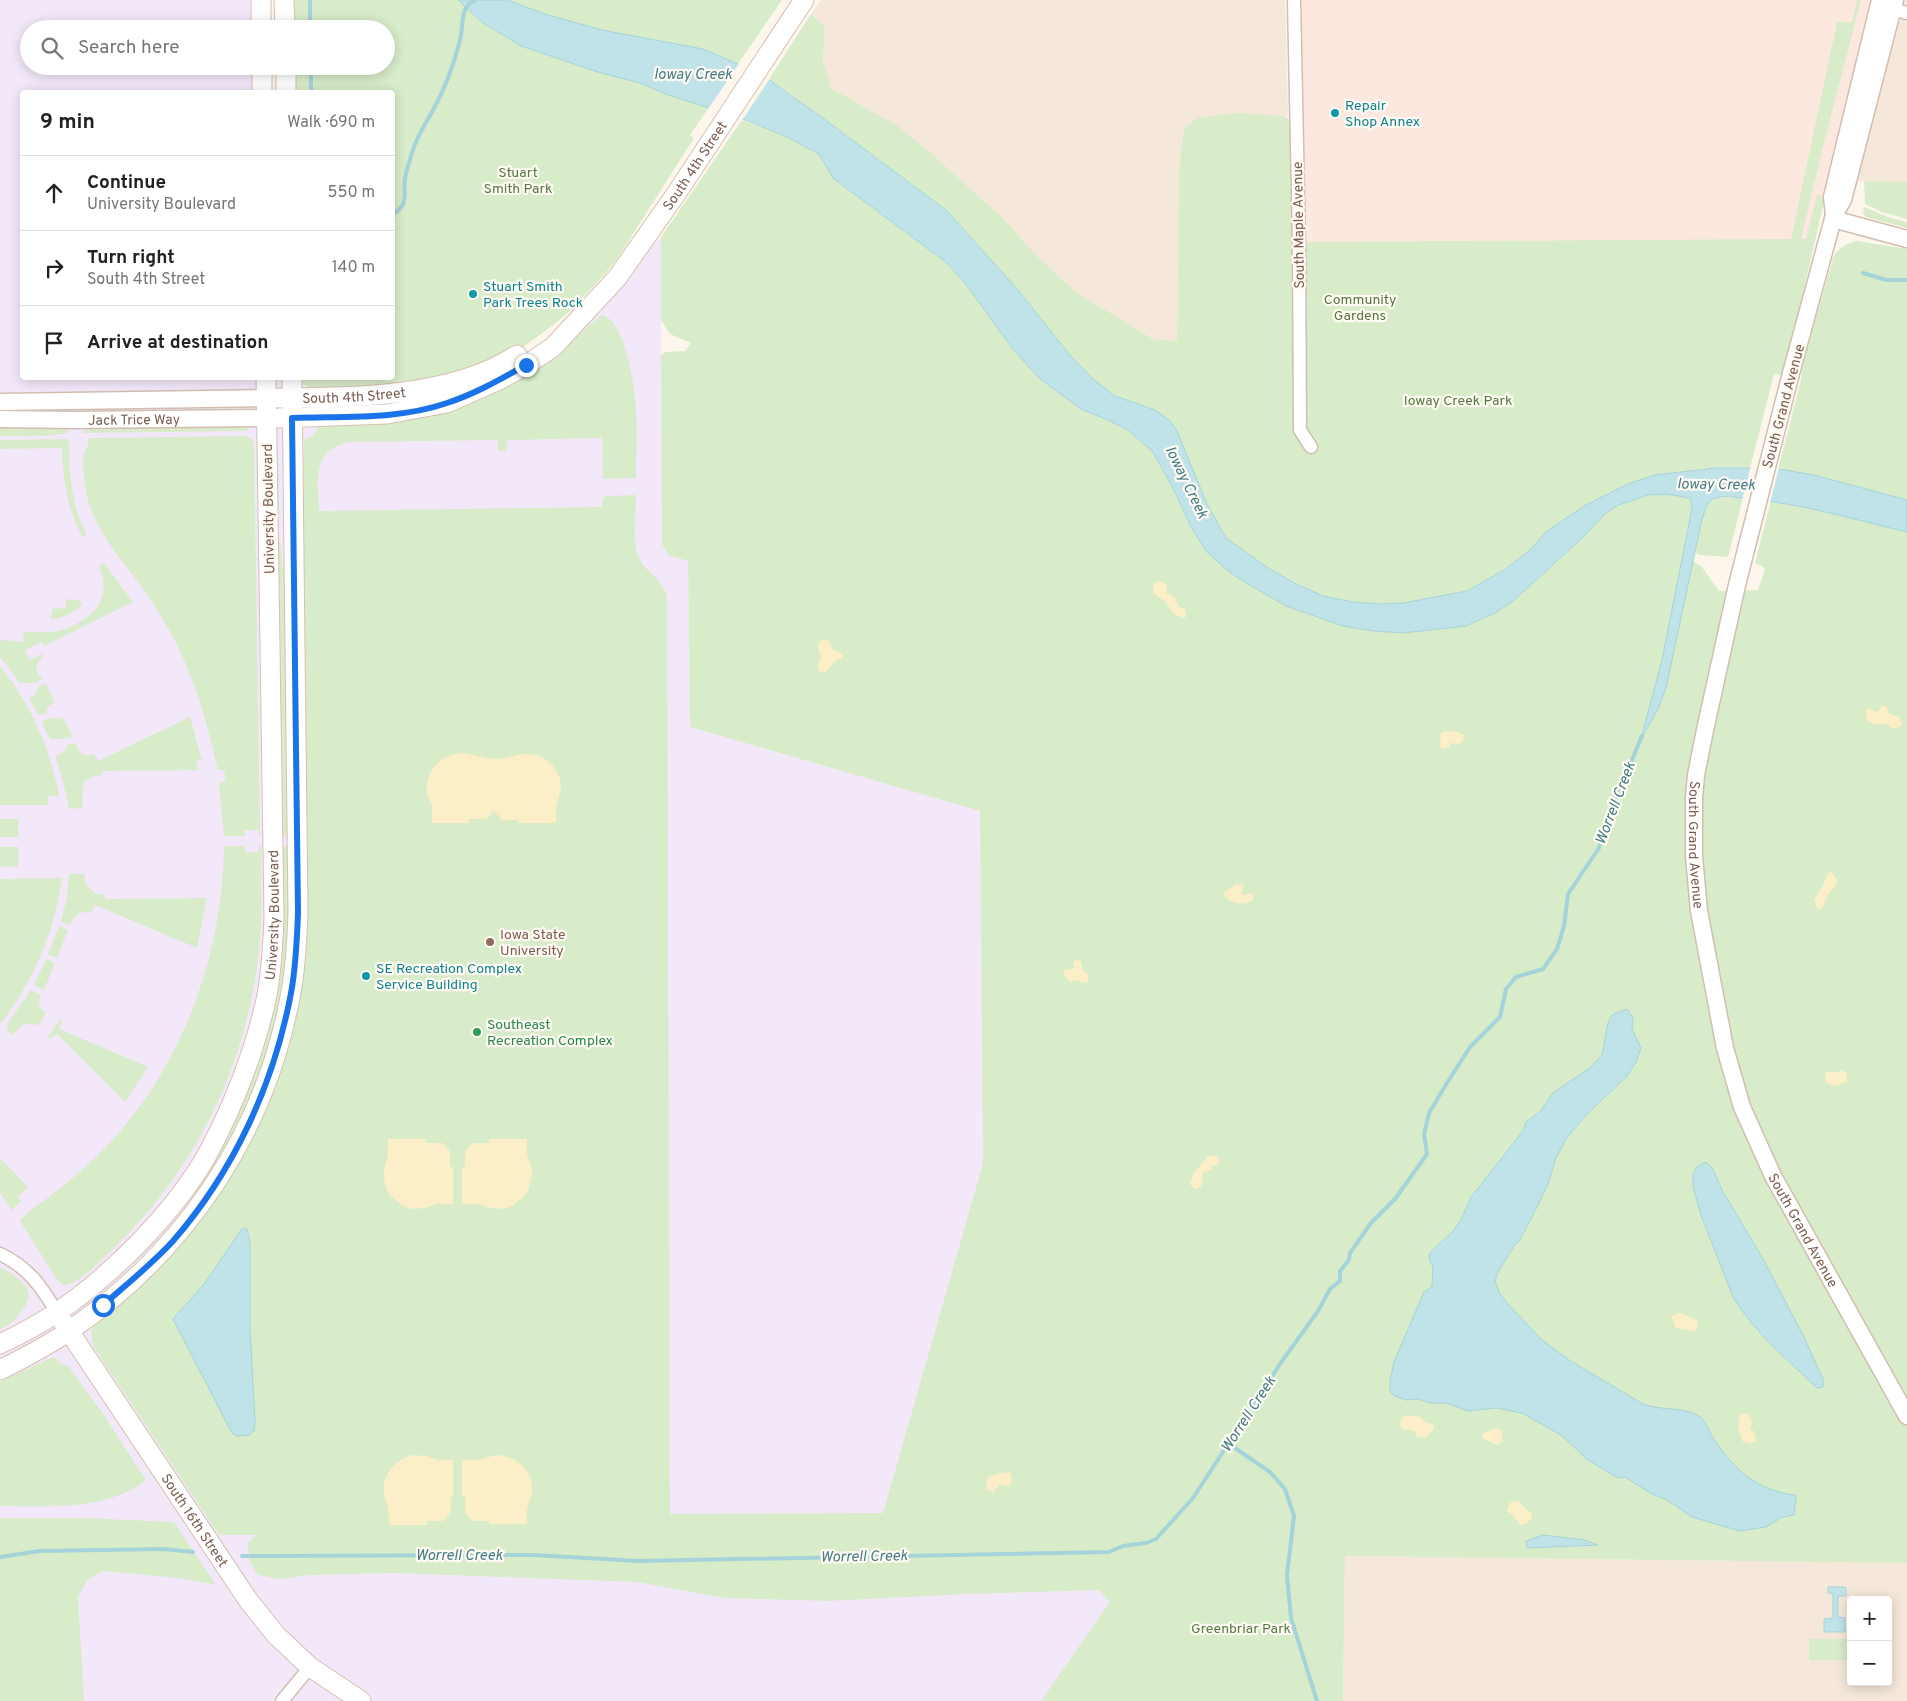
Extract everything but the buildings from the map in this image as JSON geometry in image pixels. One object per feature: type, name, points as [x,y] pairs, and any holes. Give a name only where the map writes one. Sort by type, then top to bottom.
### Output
[{"type":"main road","points":[[260,0],[261,20]]},
{"type":"main road","points":[[284,0],[285,20]]},
{"type":"main road","name":"South 4th Street","points":[[267,418],[387,414],[447,403],[501,379],[553,347],[617,278],[676,194],[804,0]]},
{"type":"main road","points":[[262,75],[262,90]]},
{"type":"main road","points":[[286,75],[286,90]]},
{"type":"main road","name":"South 4th Street","points":[[267,398],[391,394],[463,379],[510,360],[546,337],[575,323]]},
{"type":"main road","name":"University Boulevard","points":[[0,1344],[57,1313],[115,1266],[149,1232],[180,1194],[206,1157],[230,1108],[261,1023],[273,953],[274,918],[266,380]]},
{"type":"main road","name":"University Boulevard","points":[[0,1370],[35,1352],[69,1331],[103,1305],[172,1241],[226,1169],[253,1117],[269,1076],[283,1029],[292,991],[298,913],[292,380]]},
{"type":"main road","name":"South 16th Street","points":[[57,1313],[248,1600],[276,1634],[310,1667],[361,1701]]},
{"type":"street","name":"South Maple Avenue","points":[[1294,0],[1299,242],[1300,430],[1311,447]]},
{"type":"street","name":"South Grand Avenue","points":[[1894,5],[1843,200],[1833,217],[1737,585],[1696,776],[1693,835],[1700,911],[1725,1048],[1734,1085],[1761,1153],[1813,1250],[1907,1416]]},
{"type":"street","points":[[1833,217],[1907,239]]},
{"type":"street","name":"Jack Trice Way","points":[[0,402],[267,398]]},
{"type":"street","name":"Jack Trice Way","points":[[0,419],[267,418]]},
{"type":"street","points":[[0,1254],[13,1260],[33,1276],[57,1313]]},
{"type":"street","points":[[282,1701],[310,1667]]},
{"type":"shaded area","name":"Iowa State University","points":[[0,0],[261,0],[261,20],[20,20],[20,75],[262,75],[262,90],[20,90],[20,380],[292,380],[292,417],[358,417],[502,379],[603,295],[661,237],[662,544],[668,555],[688,561],[690,727],[980,811],[983,1163],[883,1513],[1132,1556],[1092,1701],[0,1701]]},
{"type":"shaded area","points":[[821,0],[1285,0],[1288,117],[1184,128],[1179,167],[1177,341],[1153,339],[1076,292],[1039,258],[1003,218],[934,156],[832,89],[823,61],[825,26],[811,14]]},
{"type":"shaded area","points":[[1294,0],[1886,0],[1846,112],[1815,240],[1428,243],[1307,242],[1300,67]]},
{"type":"shaded area","points":[[1886,0],[1907,0],[1907,182],[1853,181],[1866,128],[1886,71],[1901,14]]},
{"type":"shaded area","points":[[1345,1556],[1907,1563],[1907,1701],[1343,1701]]},
{"type":"green space","name":"Stuart Smith Park","points":[[289,0],[458,0],[483,23],[505,37],[537,52],[640,83],[663,93],[709,107],[690,135],[694,138],[619,256],[605,274],[556,323],[515,353],[501,360],[407,386],[311,389],[300,380],[395,380],[395,90],[291,90],[291,75],[395,75],[395,20],[290,20]]},
{"type":"green space","points":[[507,0],[782,0],[738,64],[703,49],[602,30],[548,15]]},
{"type":"green space","name":"Ioway Creek Park","points":[[1857,0],[1861,0],[1801,239],[1808,239],[1806,238],[1817,195],[1825,197],[1788,358],[1781,375],[1774,374],[1750,468],[1715,468],[1677,472],[1584,506],[1546,532],[1530,550],[1503,570],[1467,591],[1403,603],[1353,602],[1323,596],[1268,568],[1226,538],[1208,507],[1188,460],[1155,410],[1115,396],[1093,379],[1068,353],[1019,291],[947,211],[769,79],[811,14],[825,26],[823,61],[832,89],[898,126],[1003,218],[1039,258],[1076,292],[1153,339],[1177,341],[1179,167],[1184,128],[1198,118],[1236,113],[1284,116],[1291,120],[1299,242],[1791,239],[1837,22],[1852,22]]},
{"type":"green space","name":"Greenbriar Park","points":[[742,120],[787,137],[819,154],[833,178],[947,263],[965,283],[1012,348],[1039,378],[1128,430],[1153,452],[1175,492],[1192,529],[1207,552],[1243,581],[1286,606],[1343,626],[1373,631],[1403,633],[1466,626],[1495,613],[1513,601],[1580,540],[1607,512],[1648,495],[1666,494],[1691,498],[1686,591],[1693,562],[1701,566],[1719,591],[1758,590],[1765,570],[1755,563],[1771,501],[1907,532],[1907,1563],[1345,1556],[1343,1701],[1041,1701],[1110,1602],[1098,1590],[827,1601],[724,1598],[637,1582],[392,1573],[311,1575],[279,1579],[258,1575],[249,1560],[248,1542],[257,1535],[219,1535],[93,1346],[91,1333],[97,1319],[197,1220],[292,1014],[304,443],[306,438],[310,438],[317,431],[316,426],[370,422],[556,353],[602,315],[610,319],[616,327],[622,338],[629,364],[636,407],[636,478],[603,479],[602,438],[507,440],[507,451],[498,451],[498,440],[349,442],[337,446],[328,452],[319,468],[319,511],[602,507],[603,498],[606,496],[636,495],[635,536],[639,558],[661,584],[667,596],[670,1514],[883,1513],[983,1163],[980,811],[690,727],[688,561],[668,555],[662,544],[661,355],[666,352],[685,351],[691,343],[670,334],[661,320],[661,237]]},
{"type":"green space","points":[[1864,181],[1907,182],[1907,219],[1882,212],[1865,204]]},
{"type":"green space","points":[[1864,207],[1888,217],[1907,222],[1907,228],[1866,217],[1863,213]]},
{"type":"green space","points":[[1857,241],[1907,249],[1907,500],[1814,475],[1778,470],[1801,380],[1802,368],[1833,258],[1843,247]]},
{"type":"green space","points":[[0,425],[62,426],[68,433],[48,436],[0,436]]},
{"type":"green space","points":[[88,426],[243,426],[248,428],[248,431],[83,433]]},
{"type":"green space","points":[[246,436],[252,439],[254,444],[260,836],[258,830],[245,830],[245,836],[224,836],[219,783],[226,781],[224,770],[218,770],[193,681],[169,630],[98,525],[87,495],[83,460],[89,438]]},
{"type":"green space","points":[[275,439],[278,439],[279,536],[286,591],[290,836],[280,836]]},
{"type":"green space","points":[[0,440],[69,440],[72,488],[77,511],[86,534],[84,537],[77,526],[69,504],[63,471],[62,448],[0,449]]},
{"type":"green space","points":[[1716,498],[1743,498],[1728,557],[1698,555],[1695,551],[1703,514],[1706,507]]},
{"type":"green space","points":[[104,563],[133,602],[44,646],[42,642],[25,650],[30,660],[45,653],[36,665],[37,672],[42,679],[35,683],[20,683],[0,657],[0,640],[24,642],[23,632],[61,630],[85,619],[101,600],[104,585],[99,566]]},
{"type":"green space","points":[[66,599],[81,601],[82,605],[68,615],[51,619],[52,609],[66,608]]},
{"type":"green space","points":[[0,666],[30,711],[51,761],[59,796],[48,796],[48,805],[0,805]]},
{"type":"green space","points":[[45,683],[55,702],[48,707],[46,714],[39,715],[29,699],[36,694],[38,687]]},
{"type":"green space","points":[[63,717],[73,737],[50,739],[42,724],[43,720]]},
{"type":"green space","points":[[190,717],[202,761],[197,761],[198,770],[103,771],[102,775],[94,776],[84,782],[83,808],[69,809],[56,758],[57,755],[65,751],[67,745],[75,743],[84,755],[94,754],[98,761]]},
{"type":"green space","points":[[0,819],[18,819],[18,837],[0,837]]},
{"type":"green space","points":[[224,846],[245,846],[245,852],[258,852],[259,846],[261,846],[261,917],[258,959],[241,1039],[228,1077],[212,1114],[170,1184],[144,1216],[91,1270],[76,1281],[63,1285],[57,1280],[20,1221],[32,1209],[86,1167],[127,1124],[152,1089],[173,1052],[191,1013],[205,972],[222,888]]},
{"type":"green space","points":[[280,846],[290,846],[291,922],[284,979],[270,1047],[245,1114],[196,1197],[194,1195],[250,1078]]},
{"type":"green space","points":[[0,847],[19,847],[18,867],[0,866]]},
{"type":"green space","points":[[69,874],[84,874],[90,889],[105,895],[105,899],[207,898],[197,948],[95,905],[92,912],[78,914],[70,925],[61,921],[67,897]]},
{"type":"green space","points":[[62,878],[54,918],[41,955],[23,991],[0,1024],[0,879]]},
{"type":"green space","points":[[59,926],[68,930],[57,958],[48,955]]},
{"type":"green space","points":[[46,959],[55,963],[44,990],[34,985]]},
{"type":"green space","points":[[31,990],[41,995],[39,1005],[46,1013],[38,1026],[34,1024],[24,1025],[13,1035],[7,1030],[8,1023]]},
{"type":"green space","points":[[60,1019],[62,1020],[59,1029],[148,1067],[125,1102],[57,1034],[50,1039],[48,1037]]},
{"type":"green space","points":[[0,1158],[28,1187],[18,1197],[21,1201],[12,1210],[0,1193]]},
{"type":"green space","points":[[0,1267],[21,1281],[29,1294],[26,1305],[12,1323],[0,1329]]},
{"type":"green space","points":[[51,1358],[57,1358],[58,1362],[69,1367],[103,1414],[146,1480],[131,1490],[95,1502],[56,1506],[0,1506],[0,1382]]},
{"type":"green space","points":[[0,1518],[84,1518],[174,1522],[216,1585],[179,1578],[103,1571],[87,1580],[78,1597],[84,1701],[0,1701]]},
{"type":"green space","points":[[1809,1639],[1847,1639],[1847,1660],[1809,1660]]},
{"type":"sand","points":[[1161,581],[1166,585],[1167,593],[1176,599],[1178,606],[1185,609],[1186,617],[1174,614],[1165,601],[1153,593],[1155,582]]},
{"type":"sand","points":[[825,639],[828,640],[833,650],[843,654],[843,657],[834,662],[825,673],[819,671],[818,665],[821,657],[818,647],[819,642]]},
{"type":"sand","points":[[1881,706],[1886,706],[1888,713],[1899,717],[1902,724],[1900,727],[1893,729],[1887,724],[1869,722],[1866,710],[1869,708],[1875,712],[1879,711]]},
{"type":"sand","points":[[1447,731],[1459,732],[1464,736],[1463,741],[1459,744],[1451,743],[1448,748],[1441,749],[1441,733]]},
{"type":"sand","points":[[463,753],[497,759],[531,754],[544,758],[560,778],[561,785],[556,810],[556,823],[518,823],[518,820],[502,820],[494,811],[486,819],[470,819],[469,823],[432,823],[432,807],[427,792],[427,784],[432,770],[448,756]]},
{"type":"sand","points":[[1831,872],[1837,880],[1836,885],[1818,910],[1814,900],[1824,884],[1827,874]]},
{"type":"sand","points":[[1236,884],[1244,885],[1241,893],[1244,895],[1251,893],[1253,900],[1239,903],[1225,897],[1224,893]]},
{"type":"sand","points":[[1075,960],[1081,961],[1083,971],[1088,974],[1088,982],[1085,983],[1077,980],[1070,982],[1063,974],[1065,970],[1074,969],[1073,962]]},
{"type":"sand","points":[[1842,1070],[1847,1073],[1847,1082],[1834,1086],[1826,1082],[1825,1074],[1831,1071],[1837,1073]]},
{"type":"sand","points":[[388,1139],[426,1139],[426,1143],[442,1143],[450,1151],[450,1167],[453,1167],[453,1204],[437,1204],[425,1208],[412,1209],[403,1206],[392,1197],[387,1191],[383,1176],[388,1154]]},
{"type":"sand","points":[[489,1139],[527,1139],[527,1155],[532,1169],[528,1191],[512,1206],[503,1209],[490,1208],[478,1204],[462,1204],[462,1168],[465,1167],[465,1152],[473,1143],[489,1143]]},
{"type":"sand","points":[[1213,1155],[1219,1158],[1219,1164],[1212,1166],[1212,1170],[1203,1172],[1202,1185],[1196,1189],[1193,1188],[1190,1184],[1194,1173],[1208,1156]]},
{"type":"sand","points":[[1679,1313],[1698,1322],[1696,1331],[1676,1328],[1671,1316]]},
{"type":"sand","points":[[1745,1413],[1751,1418],[1750,1430],[1754,1431],[1756,1440],[1750,1444],[1742,1441],[1738,1426],[1740,1414]]},
{"type":"sand","points":[[1405,1415],[1421,1417],[1424,1422],[1433,1424],[1434,1428],[1426,1438],[1417,1437],[1412,1430],[1403,1430],[1400,1422]]},
{"type":"sand","points":[[1497,1428],[1501,1430],[1503,1441],[1497,1445],[1484,1439],[1482,1435],[1484,1432]]},
{"type":"sand","points":[[412,1455],[426,1456],[438,1460],[453,1460],[451,1512],[443,1521],[427,1521],[426,1525],[389,1525],[388,1507],[384,1495],[385,1480],[395,1464]]},
{"type":"sand","points":[[496,1455],[511,1458],[523,1466],[530,1478],[532,1493],[527,1509],[527,1524],[489,1524],[489,1521],[473,1521],[465,1512],[465,1496],[462,1496],[462,1460],[478,1460]]},
{"type":"sand","points":[[1010,1472],[1012,1477],[1011,1484],[1008,1486],[1000,1484],[993,1492],[988,1490],[986,1482],[990,1477]]},
{"type":"sand","points":[[1518,1501],[1532,1514],[1532,1518],[1526,1524],[1520,1525],[1513,1515],[1507,1511],[1510,1503]]},
{"type":"water","name":"Ioway Creek","points":[[458,0],[507,0],[548,15],[602,30],[703,49],[763,75],[947,211],[1019,291],[1068,353],[1093,379],[1115,396],[1155,410],[1169,420],[1176,429],[1208,506],[1226,538],[1268,568],[1323,596],[1353,602],[1378,604],[1403,603],[1467,591],[1504,570],[1530,550],[1546,532],[1584,506],[1628,484],[1655,475],[1715,468],[1785,470],[1814,475],[1907,500],[1907,532],[1770,501],[1720,497],[1710,501],[1702,519],[1666,688],[1658,709],[1641,739],[1662,660],[1692,507],[1690,498],[1666,494],[1648,495],[1619,505],[1607,512],[1580,540],[1513,601],[1495,613],[1466,626],[1403,633],[1373,631],[1343,626],[1286,606],[1243,581],[1207,552],[1192,529],[1175,492],[1153,452],[1128,430],[1081,409],[1039,378],[1012,348],[965,283],[947,263],[833,178],[819,154],[787,137],[748,121],[663,93],[640,83],[598,72],[521,46],[483,23]]},
{"type":"water","points":[[1627,1009],[1633,1018],[1632,1029],[1641,1048],[1636,1062],[1627,1076],[1584,1117],[1566,1139],[1556,1158],[1548,1184],[1537,1207],[1520,1240],[1499,1270],[1495,1281],[1500,1294],[1508,1304],[1542,1340],[1569,1360],[1643,1404],[1686,1411],[1699,1416],[1721,1449],[1738,1469],[1769,1489],[1795,1495],[1794,1515],[1782,1517],[1766,1527],[1740,1531],[1692,1517],[1667,1500],[1652,1494],[1625,1477],[1618,1478],[1588,1460],[1561,1435],[1522,1413],[1496,1408],[1468,1411],[1446,1403],[1430,1403],[1418,1399],[1406,1400],[1393,1395],[1390,1391],[1390,1380],[1394,1362],[1424,1292],[1432,1287],[1433,1267],[1429,1259],[1430,1253],[1453,1231],[1461,1220],[1471,1197],[1523,1131],[1526,1122],[1540,1112],[1553,1093],[1591,1067],[1602,1055],[1608,1023],[1612,1015]]},
{"type":"water","points":[[1706,1162],[1713,1169],[1722,1190],[1763,1259],[1803,1335],[1823,1379],[1823,1387],[1817,1388],[1772,1345],[1741,1310],[1733,1297],[1701,1215],[1693,1187],[1693,1174],[1697,1167]]},
{"type":"water","points":[[244,1228],[247,1229],[250,1242],[250,1327],[255,1422],[254,1431],[250,1435],[237,1436],[232,1433],[173,1319],[205,1283]]},
{"type":"water","points":[[1543,1535],[1584,1540],[1598,1545],[1527,1548],[1526,1541]]},
{"type":"water","points":[[1828,1587],[1846,1587],[1846,1596],[1838,1596],[1838,1617],[1845,1618],[1845,1632],[1824,1632],[1824,1619],[1833,1618],[1833,1594],[1828,1593]]},
{"type":"pier","points":[[740,62],[771,77],[741,122],[708,109]]},
{"type":"pier","points":[[1751,466],[1779,468],[1770,503],[1742,500]]},
{"type":"waterway","points":[[310,0],[310,20]]},
{"type":"waterway","points":[[395,213],[403,203],[405,176],[413,150],[441,95],[455,58],[464,12],[466,7],[475,0]]},
{"type":"waterway","points":[[311,75],[311,90]]},
{"type":"waterway","points":[[1863,273],[1886,280],[1907,280]]},
{"type":"waterway","name":"Worrell Creek","points":[[242,1556],[533,1555],[638,1561],[1109,1552],[1123,1546],[1146,1543],[1156,1539],[1193,1498],[1280,1364],[1318,1311],[1330,1289],[1340,1281],[1340,1271],[1349,1260],[1350,1253],[1371,1223],[1395,1199],[1427,1154],[1424,1134],[1429,1113],[1470,1047],[1500,1017],[1506,989],[1516,977],[1543,969],[1557,949],[1564,926],[1568,894],[1599,848],[1609,815],[1642,736]]},
{"type":"waterway","points":[[1229,1444],[1270,1472],[1285,1489],[1294,1516],[1287,1575],[1291,1618],[1317,1701]]},
{"type":"waterway","name":"Worrell Creek","points":[[0,1557],[40,1551],[164,1549],[193,1552]]},
{"type":"place","name":"Repair Shop Annex","points":[[1335,113]]},
{"type":"place","name":"Stuart Smith Park Trees Rock","points":[[473,294]]},
{"type":"place","name":"Iowa State University","points":[[490,942]]},
{"type":"place","name":"SE Recreation Complex Service Building","points":[[366,976]]},
{"type":"place","name":"Southeast Recreation Complex","points":[[477,1032]]},
{"type":"route","points":[[103,1305],[172,1241],[226,1169],[253,1117],[269,1076],[292,991],[298,913],[292,418],[387,414],[447,403],[501,379],[526,365]]},
{"type":"park label","name":"Community Gardens","points":[[1360,308]]}]
